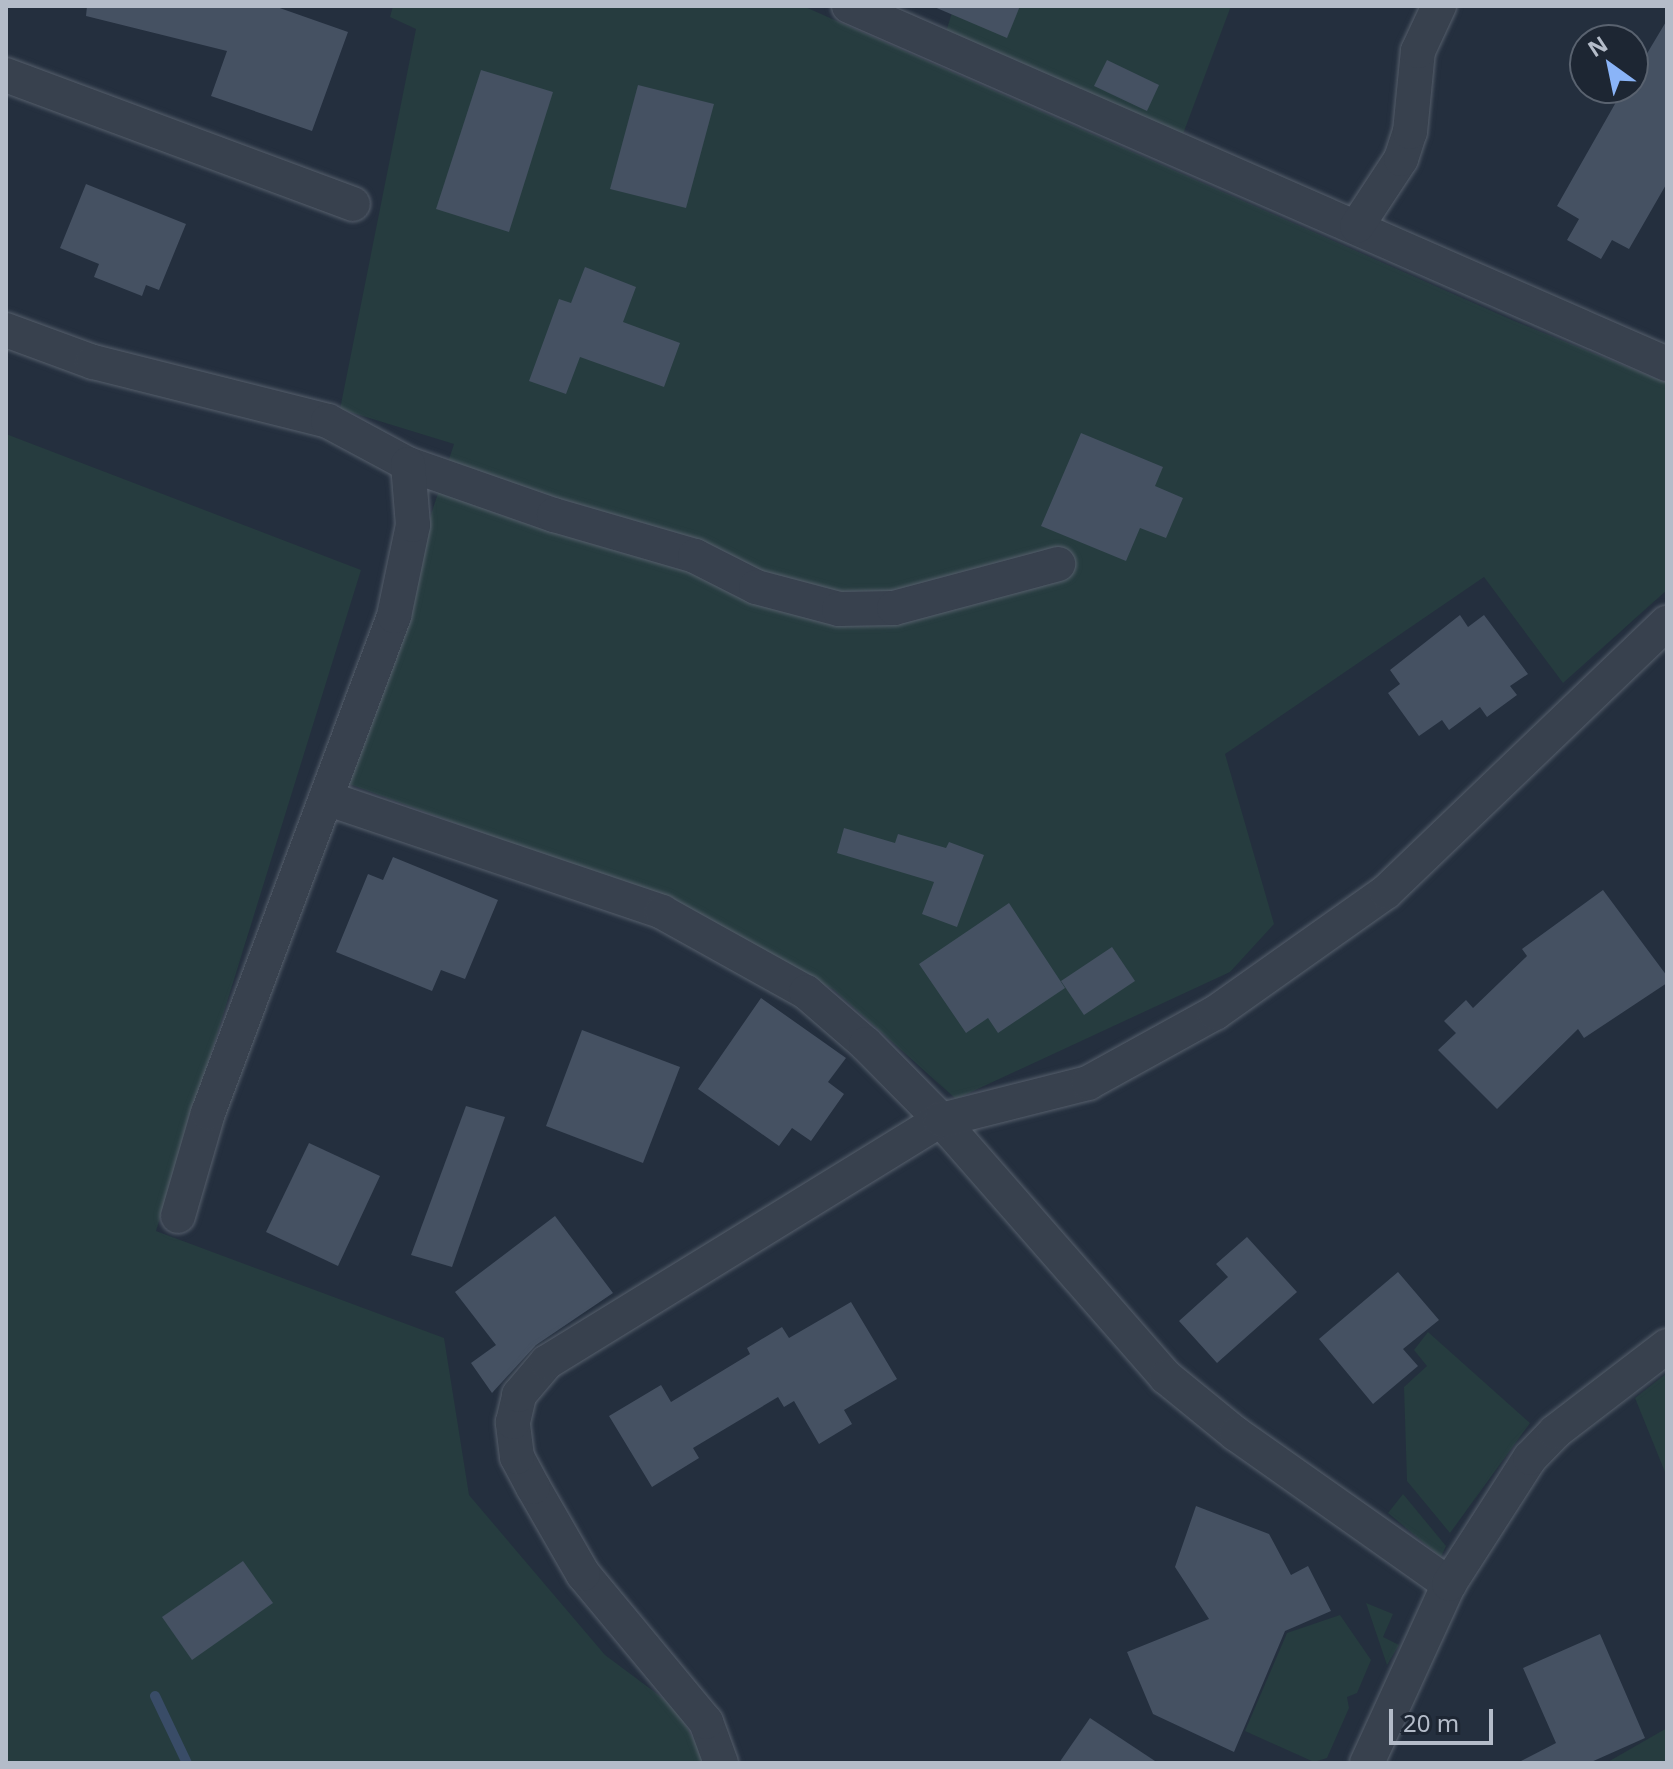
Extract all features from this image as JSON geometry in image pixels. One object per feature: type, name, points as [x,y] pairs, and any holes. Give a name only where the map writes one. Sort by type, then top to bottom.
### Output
[{"type":"street","points":[[849,6],[1667,364]]},
{"type":"street","points":[[1357,226],[1401,159],[1410,132],[1418,51],[1439,6]]},
{"type":"street","points":[[6,75],[353,204]]},
{"type":"street","points":[[6,330],[93,362],[328,421],[408,464],[554,515],[695,556],[756,587],[839,609],[894,608],[1058,564]]},
{"type":"street","points":[[178,1216],[208,1113],[394,616],[413,525],[408,464]]},
{"type":"street","points":[[721,1763],[706,1722],[583,1574],[517,1457],[513,1422],[519,1395],[547,1362],[941,1120],[1088,1083],[1215,1013],[1386,892],[1667,623]]},
{"type":"street","points":[[326,798],[662,912],[806,992],[866,1044],[941,1120],[1166,1377],[1236,1434],[1449,1584]]},
{"type":"street","points":[[1367,1763],[1449,1584],[1530,1458],[1555,1432],[1667,1346]]},
{"type":"green space","points":[[393,6],[803,6],[1512,320],[1667,383],[1667,590],[1563,683],[1484,577],[1225,754],[1274,924],[1230,972],[956,1099],[833,989],[612,881],[344,782],[454,444],[340,409],[416,29],[390,17]]},
{"type":"green space","points":[[954,6],[1231,6],[1180,142],[946,32]]},
{"type":"green space","points":[[6,434],[361,570],[156,1231],[444,1338],[469,1495],[605,1655],[676,1708],[707,1763],[6,1763]]},
{"type":"green space","points":[[1428,1332],[1530,1423],[1450,1533],[1407,1481],[1404,1387],[1427,1366],[1414,1350]]},
{"type":"green space","points":[[1667,1373],[1667,1477],[1635,1398]]},
{"type":"green space","points":[[1403,1494],[1446,1546],[1441,1557],[1388,1513]]},
{"type":"green space","points":[[1366,1603],[1393,1614],[1383,1637],[1399,1645],[1387,1665]]},
{"type":"green space","points":[[1340,1615],[1371,1660],[1357,1693],[1347,1697],[1349,1708],[1327,1758],[1314,1762],[1245,1731],[1287,1633]]},
{"type":"green space","points":[[1667,1728],[1667,1763],[1606,1763]]},
{"type":"building","points":[[87,6],[274,6],[348,32],[312,131],[211,96],[227,51],[86,16]]},
{"type":"building","points":[[932,6],[1020,6],[1007,38]]},
{"type":"building","points":[[1667,20],[1667,183],[1629,249],[1612,240],[1601,259],[1567,240],[1579,219],[1557,206],[1615,104],[1649,104],[1649,50]]},
{"type":"building","points":[[1107,60],[1159,85],[1147,111],[1094,86]]},
{"type":"building","points":[[481,70],[553,92],[509,232],[436,209]]},
{"type":"building","points":[[638,85],[714,104],[686,208],[610,189]]},
{"type":"building","points":[[86,184],[186,224],[159,290],[146,285],[142,296],[94,277],[99,264],[60,248]]},
{"type":"building","points":[[585,267],[636,287],[623,322],[680,343],[664,387],[580,357],[566,394],[529,381],[559,299],[571,303]]},
{"type":"building","points":[[1081,433],[1163,467],[1155,486],[1183,498],[1166,538],[1140,528],[1126,561],[1041,526]]},
{"type":"building","points":[[1460,615],[1468,627],[1484,615],[1528,674],[1510,686],[1517,695],[1487,717],[1480,707],[1449,730],[1442,720],[1419,736],[1388,693],[1400,684],[1390,670]]},
{"type":"building","points":[[844,828],[895,843],[898,834],[946,848],[949,842],[984,855],[957,927],[922,914],[934,882],[837,853]]},
{"type":"building","points":[[393,857],[498,900],[465,979],[441,970],[432,991],[336,952],[368,874],[383,880]]},
{"type":"building","points":[[1603,890],[1667,976],[1667,983],[1584,1038],[1578,1029],[1497,1109],[1438,1050],[1456,1033],[1444,1021],[1466,1000],[1473,1008],[1527,956],[1522,949]]},
{"type":"building","points":[[1009,903],[1065,988],[998,1033],[988,1018],[966,1033],[919,964]]},
{"type":"building","points":[[1112,947],[1135,981],[1084,1015],[1061,981]]},
{"type":"building","points":[[761,998],[846,1058],[828,1082],[844,1094],[811,1141],[792,1128],[779,1146],[698,1089]]},
{"type":"building","points":[[582,1030],[680,1067],[643,1163],[546,1126]]},
{"type":"building","points":[[466,1106],[505,1117],[452,1267],[411,1255]]},
{"type":"building","points":[[309,1143],[380,1176],[338,1266],[266,1232]]},
{"type":"building","points":[[555,1216],[613,1293],[536,1345],[492,1393],[471,1363],[496,1345],[455,1292]]},
{"type":"building","points":[[1247,1237],[1297,1292],[1217,1363],[1179,1321],[1228,1277],[1216,1264]]},
{"type":"building","points":[[1398,1272],[1439,1320],[1403,1349],[1418,1366],[1373,1404],[1319,1339]]},
{"type":"building","points":[[851,1302],[897,1379],[844,1410],[852,1424],[819,1444],[794,1401],[784,1407],[778,1397],[693,1448],[699,1458],[652,1487],[609,1416],[661,1385],[671,1402],[750,1354],[747,1348],[782,1327],[789,1338]]},
{"type":"building","points":[[1196,1506],[1269,1534],[1291,1575],[1308,1566],[1331,1611],[1285,1631],[1234,1752],[1153,1714],[1127,1652],[1209,1619],[1175,1567]]},
{"type":"building","points":[[243,1561],[273,1603],[192,1660],[162,1617]]},
{"type":"building","points":[[1600,1634],[1645,1738],[1589,1763],[1517,1763],[1556,1743],[1523,1668]]},
{"type":"building","points":[[1090,1718],[1158,1763],[1059,1763]]},
{"type":"waterway","points":[[155,1696],[187,1763]]}]
